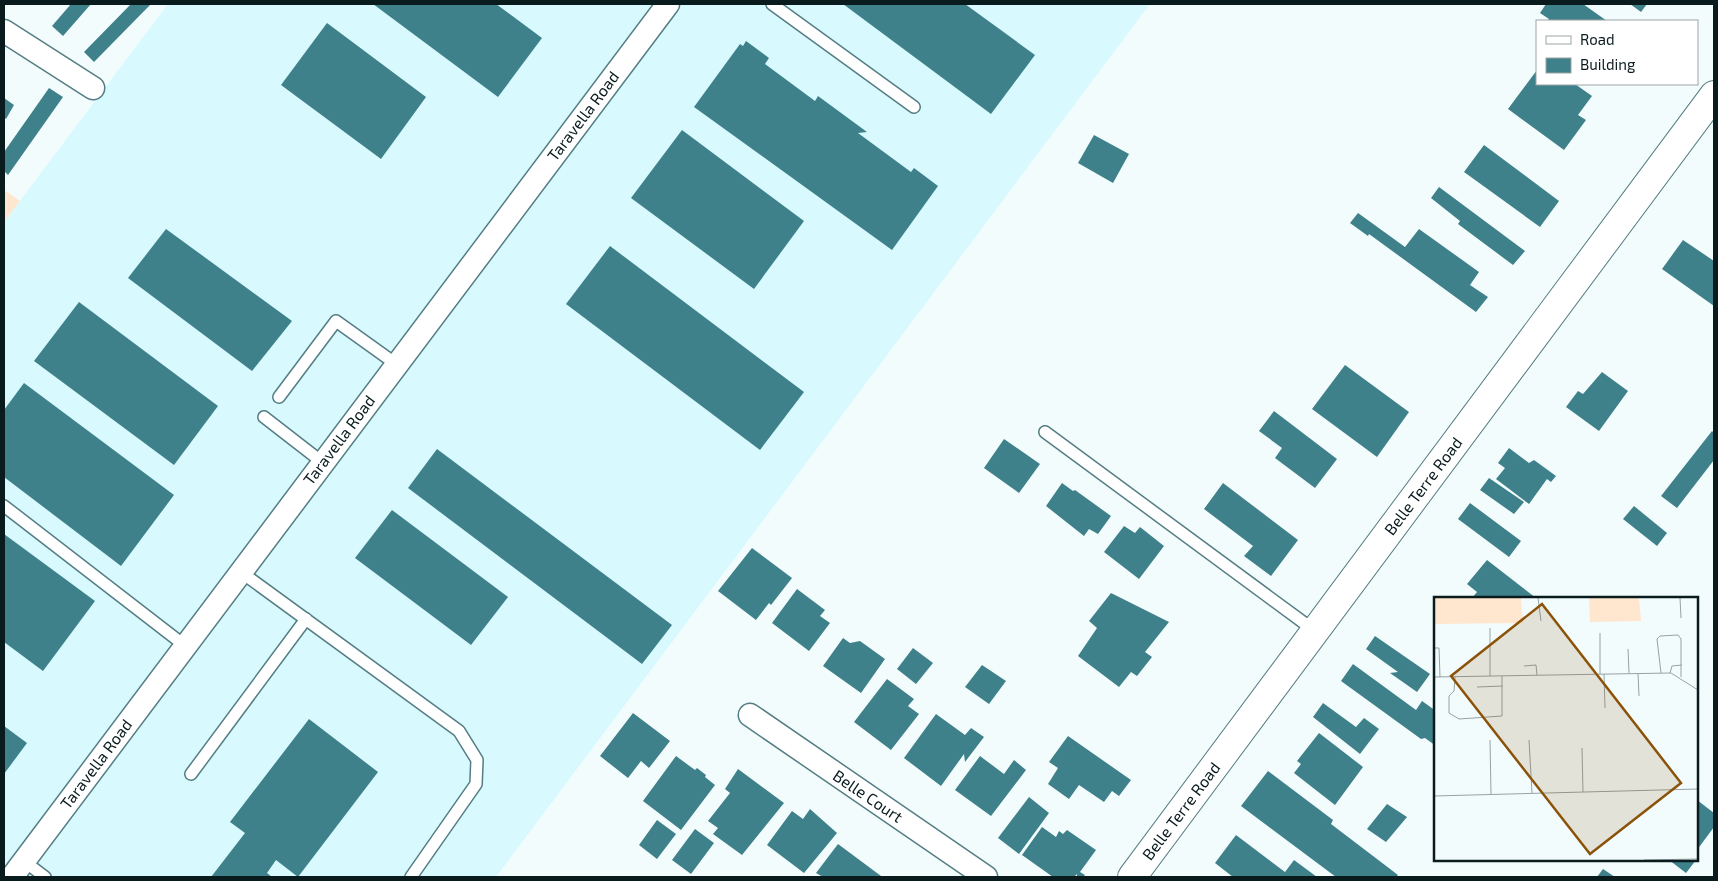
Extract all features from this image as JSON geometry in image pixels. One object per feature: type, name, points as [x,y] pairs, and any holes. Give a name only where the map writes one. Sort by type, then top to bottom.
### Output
[{"type":"street","name":"Taravella Road","points":[[18,869],[184,645],[241,572],[668,4]]},
{"type":"street","points":[[4,30],[93,88]]},
{"type":"street","name":"Belle Terre Road","points":[[1132,877],[1714,95]]},
{"type":"street","name":"Belle Court","points":[[750,715],[986,877]]},
{"type":"lane","points":[[772,4],[914,107]]},
{"type":"lane","points":[[279,397],[336,321],[396,364]]},
{"type":"lane","points":[[264,417],[322,462]]},
{"type":"lane","points":[[1045,432],[1315,631]]},
{"type":"lane","points":[[4,506],[184,645]]},
{"type":"lane","points":[[241,572],[459,731],[477,760],[476,784],[410,877]]},
{"type":"lane","points":[[192,774],[306,619]]},
{"type":"lane","points":[[18,869],[45,877]]},
{"type":"shaded area","points":[[168,4],[1150,4],[496,877],[4,877],[4,222]]},
{"type":"shaded area","points":[[4,190],[20,201],[4,222]]},
{"type":"building","points":[[71,4],[91,4],[63,36],[52,26]]},
{"type":"building","points":[[131,4],[151,4],[94,62],[84,52]]},
{"type":"building","points":[[373,4],[496,4],[542,38],[498,97]]},
{"type":"building","points":[[843,4],[965,4],[1035,55],[991,114]]},
{"type":"building","points":[[1546,4],[1583,4],[1606,20],[1548,20],[1540,13]]},
{"type":"building","points":[[1630,4],[1647,4],[1641,12]]},
{"type":"building","points":[[327,23],[426,97],[381,159],[281,85]]},
{"type":"building","points":[[746,41],[769,58],[765,64],[815,101],[818,96],[867,132],[858,133],[911,172],[914,168],[938,186],[892,250],[694,107],[740,44],[743,46]]},
{"type":"building","points":[[1536,71],[1536,85],[1576,85],[1592,96],[1578,115],[1586,120],[1564,150],[1508,109]]},
{"type":"building","points":[[49,88],[63,97],[8,175],[4,171],[4,152]]},
{"type":"building","points":[[4,98],[14,105],[6,119],[4,117]]},
{"type":"building","points":[[682,130],[804,221],[754,289],[631,198]]},
{"type":"building","points":[[1094,135],[1129,154],[1113,183],[1078,163]]},
{"type":"building","points":[[1484,145],[1559,201],[1540,227],[1464,172]]},
{"type":"building","points":[[1439,187],[1525,251],[1513,265],[1458,224],[1460,221],[1431,198]]},
{"type":"building","points":[[1358,213],[1405,247],[1419,229],[1479,272],[1470,285],[1488,297],[1476,312],[1369,234],[1368,236],[1350,223]]},
{"type":"building","points":[[166,229],[292,321],[252,371],[128,278]]},
{"type":"building","points":[[1683,240],[1714,261],[1714,306],[1662,269]]},
{"type":"building","points":[[610,246],[804,392],[760,450],[566,304]]},
{"type":"building","points":[[79,302],[218,406],[174,465],[34,361]]},
{"type":"building","points":[[1345,365],[1409,412],[1377,457],[1312,409]]},
{"type":"building","points":[[1602,372],[1628,391],[1599,431],[1566,407],[1578,391],[1583,394]]},
{"type":"building","points":[[24,383],[174,495],[121,566],[4,477],[4,410]]},
{"type":"building","points":[[1274,411],[1337,459],[1315,488],[1275,458],[1282,448],[1259,431]]},
{"type":"building","points":[[1712,431],[1714,433],[1714,460],[1677,508],[1661,496]]},
{"type":"building","points":[[1004,439],[1040,464],[1019,493],[984,468]]},
{"type":"building","points":[[1509,448],[1529,463],[1534,460],[1556,476],[1551,482],[1547,479],[1529,504],[1496,479],[1505,468],[1498,463]]},
{"type":"building","points":[[437,449],[672,625],[642,664],[408,488]]},
{"type":"building","points":[[1489,478],[1524,502],[1514,514],[1480,490]]},
{"type":"building","points":[[1062,483],[1111,516],[1098,534],[1089,529],[1084,536],[1046,506]]},
{"type":"building","points":[[1223,483],[1298,540],[1271,576],[1244,556],[1253,546],[1204,509]]},
{"type":"building","points":[[1470,503],[1521,541],[1509,557],[1458,519]]},
{"type":"building","points":[[1634,506],[1667,533],[1657,546],[1623,519]]},
{"type":"building","points":[[392,510],[508,597],[471,645],[355,558]]},
{"type":"building","points":[[1124,526],[1135,533],[1140,527],[1164,546],[1139,579],[1104,552]]},
{"type":"building","points":[[4,534],[95,601],[43,671],[4,642]]},
{"type":"building","points":[[752,548],[792,578],[771,605],[769,603],[756,620],[718,591]]},
{"type":"building","points":[[1487,560],[1535,597],[1473,597],[1477,592],[1467,584]]},
{"type":"building","points":[[797,589],[825,610],[820,616],[830,623],[809,651],[772,623]]},
{"type":"building","points":[[1111,593],[1169,622],[1145,652],[1152,657],[1137,676],[1131,672],[1119,687],[1078,656],[1097,628],[1089,621]]},
{"type":"building","points":[[1375,636],[1430,674],[1417,692],[1390,673],[1398,672],[1366,649]]},
{"type":"building","points":[[843,638],[850,643],[860,641],[885,659],[861,693],[823,666]]},
{"type":"building","points":[[913,648],[933,663],[916,684],[897,669]]},
{"type":"building","points":[[1353,664],[1416,710],[1422,701],[1434,710],[1434,745],[1425,738],[1421,739],[1341,681]]},
{"type":"building","points":[[982,665],[1006,681],[989,704],[965,687]]},
{"type":"building","points":[[887,679],[914,699],[908,706],[919,714],[891,750],[854,722]]},
{"type":"building","points":[[1323,703],[1356,727],[1364,718],[1379,729],[1360,754],[1313,717]]},
{"type":"building","points":[[633,713],[670,741],[649,768],[641,761],[628,778],[600,756]]},
{"type":"building","points":[[936,714],[965,735],[971,728],[984,737],[965,762],[964,754],[941,786],[904,758]]},
{"type":"building","points":[[309,719],[378,772],[298,877],[276,860],[267,873],[272,877],[211,877],[245,833],[230,822]]},
{"type":"building","points":[[4,726],[27,743],[4,774]]},
{"type":"building","points":[[1319,733],[1363,767],[1335,805],[1294,773],[1301,764],[1297,761]]},
{"type":"building","points":[[1068,736],[1131,780],[1119,796],[1112,791],[1104,802],[1079,785],[1069,799],[1048,784],[1058,768],[1049,762]]},
{"type":"building","points":[[676,756],[695,770],[697,768],[715,785],[681,830],[643,801]]},
{"type":"building","points":[[980,756],[1004,774],[1014,760],[1026,770],[991,816],[955,790]]},
{"type":"building","points":[[738,769],[784,803],[742,855],[713,834],[718,828],[708,821],[730,793],[725,789]]},
{"type":"building","points":[[1268,771],[1333,820],[1331,824],[1398,875],[1396,877],[1336,877],[1241,806]]},
{"type":"building","points":[[1029,797],[1049,813],[1019,854],[998,838]]},
{"type":"building","points":[[1698,801],[1714,813],[1714,827],[1698,849]]},
{"type":"building","points":[[1387,804],[1407,817],[1386,842],[1367,829]]},
{"type":"building","points":[[810,809],[837,833],[804,873],[767,845],[792,811],[803,819]]},
{"type":"building","points":[[657,820],[676,834],[657,859],[639,845]]},
{"type":"building","points":[[1042,827],[1056,837],[1059,831],[1063,834],[1067,830],[1096,850],[1080,872],[1085,875],[1083,877],[1077,877],[1077,874],[1074,877],[1053,877],[1022,855]]},
{"type":"building","points":[[695,829],[714,843],[691,874],[672,860]]},
{"type":"building","points":[[1236,835],[1285,872],[1294,860],[1317,877],[1233,877],[1215,863]]},
{"type":"building","points":[[838,844],[881,876],[823,877],[816,873]]},
{"type":"building","points":[[1670,861],[1695,861],[1686,873]]},
{"type":"building","points":[[1603,869],[1615,877],[1597,877]]}]
